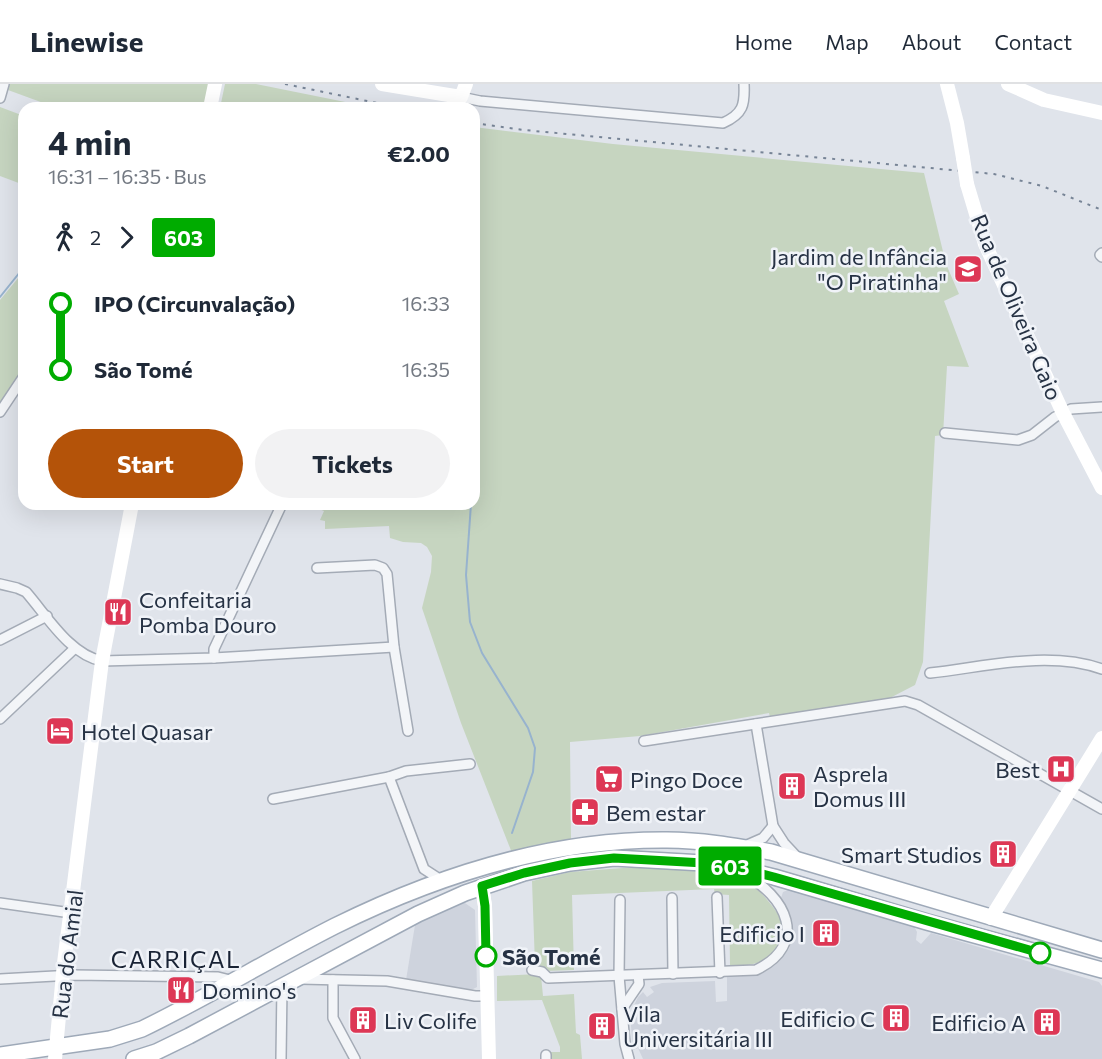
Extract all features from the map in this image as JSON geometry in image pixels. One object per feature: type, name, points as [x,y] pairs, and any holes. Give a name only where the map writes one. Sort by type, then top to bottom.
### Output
[{"type":"main road","points":[[0,1055],[56,1053],[110,1040],[142,1029],[336,926],[441,880],[537,853],[622,842],[667,840],[739,847],[799,859],[1102,950]]},
{"type":"main road","points":[[482,886],[490,872],[532,860],[537,853]]},
{"type":"main road","points":[[134,1059],[156,1052],[189,1036],[418,914],[482,886],[524,873],[570,863],[614,858],[722,864],[1102,970]]},
{"type":"main road","points":[[462,873],[475,878],[482,886]]},
{"type":"main road","points":[[973,934],[985,925],[987,917]]},
{"type":"main road","points":[[987,917],[991,935],[1000,942]]},
{"type":"street","points":[[0,98],[4,84]]},
{"type":"street","points":[[211,102],[215,84]]},
{"type":"street","points":[[382,84],[464,90],[480,101],[723,123],[740,113],[743,106],[744,84]]},
{"type":"street","name":"Rua de Oliveira Gaio","points":[[947,84],[957,123],[967,184],[986,244],[1063,412],[1102,488]]},
{"type":"street","points":[[1008,84],[1044,100],[1102,113]]},
{"type":"street","points":[[1102,252],[1100,255],[1102,257]]},
{"type":"street","points":[[0,412],[18,385]]},
{"type":"street","points":[[945,433],[1018,440],[1032,435],[1063,412],[1071,409],[1102,407]]},
{"type":"street","name":"Rua do Amial","points":[[56,1053],[63,975],[102,661],[131,510]]},
{"type":"street","points":[[214,658],[214,649],[279,510]]},
{"type":"street","points":[[316,568],[375,565],[383,568],[387,574],[394,647],[408,732]]},
{"type":"street","points":[[0,584],[26,592],[74,649],[102,661],[214,658],[394,647]]},
{"type":"street","points":[[0,640],[47,616]]},
{"type":"street","points":[[0,719],[74,649]]},
{"type":"street","points":[[930,674],[1052,660],[1084,663],[1102,669]]},
{"type":"street","points":[[644,741],[911,702],[1102,809]]},
{"type":"street","points":[[756,724],[772,826],[799,859]]},
{"type":"street","points":[[987,917],[1071,791],[1102,738]]},
{"type":"street","points":[[273,799],[389,777],[406,771],[470,764]]},
{"type":"street","points":[[389,777],[424,869],[441,880]]},
{"type":"street","points":[[739,847],[763,838],[772,826]]},
{"type":"street","points":[[532,970],[542,972],[548,978],[720,973],[756,970],[766,965],[779,955],[785,943],[786,920],[781,907],[771,893],[748,877],[722,864]]},
{"type":"street","points":[[418,889],[424,869]]},
{"type":"street","points":[[482,886],[485,906],[489,1059]]},
{"type":"street","points":[[717,897],[720,973]]},
{"type":"street","points":[[672,898],[673,974]]},
{"type":"street","points":[[620,900],[619,976],[625,1044],[629,1059]]},
{"type":"street","points":[[0,903],[71,913]]},
{"type":"street","points":[[0,979],[63,975],[218,976],[234,981]]},
{"type":"street","points":[[622,1009],[640,980],[638,975]]},
{"type":"street","points":[[636,987],[657,975]]},
{"type":"street","points":[[297,979],[387,981],[487,996]]},
{"type":"street","points":[[333,980],[333,1018],[355,1059]]},
{"type":"street","points":[[281,1059],[282,987]]},
{"type":"shaded area","points":[[788,890],[914,926],[917,932],[916,940],[921,944],[931,933],[1099,982],[1102,986],[1102,1059],[643,1059],[638,1048],[633,1050],[630,1014],[643,992],[647,997],[654,992],[650,987],[662,983],[715,981],[716,1002],[727,1001],[727,976],[755,974],[775,965],[789,949],[793,935],[791,919],[781,898],[783,892]]},
{"type":"shaded area","points":[[462,901],[475,910],[477,987],[471,990],[406,980],[415,925]]},
{"type":"green space","points":[[9,84],[211,84],[206,102],[41,102],[8,90]]},
{"type":"green space","points":[[225,84],[256,84],[345,102],[221,102]]},
{"type":"green space","points":[[0,107],[18,114],[18,183],[0,176]]},
{"type":"green space","points":[[480,128],[613,144],[924,173],[946,264],[959,294],[944,301],[969,367],[947,366],[943,435],[935,436],[923,662],[915,685],[886,700],[770,717],[769,713],[640,736],[570,742],[571,840],[512,853],[461,723],[422,608],[431,572],[432,556],[427,547],[421,543],[403,542],[390,538],[389,526],[325,529],[325,521],[320,520],[324,511],[322,510],[480,510]]},
{"type":"green space","points":[[18,278],[18,381],[0,407],[0,300]]},
{"type":"green space","points":[[623,868],[690,870],[739,881],[759,891],[773,907],[783,925],[781,940],[770,956],[759,962],[748,965],[730,965],[729,895],[715,894],[714,889],[572,895],[574,970],[546,971],[535,965],[532,881],[570,872]]},
{"type":"green space","points":[[538,974],[541,976],[543,996],[574,994],[576,1033],[580,1035],[582,1059],[551,1059],[550,1052],[560,1052],[560,1047],[542,1000],[497,1001],[497,976]]},
{"type":"waterway","points":[[0,297],[18,274]]},
{"type":"waterway","points":[[471,510],[466,575],[470,622],[482,653],[528,728],[535,748],[533,772],[512,833]]},
{"type":"railway","points":[[285,84],[372,102]]},
{"type":"railway","points":[[480,124],[524,130],[994,174],[1042,186],[1102,210]]},
{"type":"bus line","name":"603","points":[[486,956],[485,906],[482,886],[524,873],[570,863],[614,858],[722,864],[1040,953]]},
{"type":"place","name":"Jardim de Infância \"O Piratinha\"","points":[[968,269]]},
{"type":"place","name":"Confeitaria Pomba Douro","points":[[118,612]]},
{"type":"place","name":"Hotel Quasar","points":[[60,731]]},
{"type":"place","name":"Best","points":[[1061,769]]},
{"type":"place","name":"Pingo Doce","points":[[609,779]]},
{"type":"place","name":"Asprela Domus III","points":[[792,786]]},
{"type":"place","name":"Bem estar","points":[[585,812]]},
{"type":"place","name":"Smart Studios","points":[[1003,854]]},
{"type":"place","name":"Edificio I","points":[[826,933]]},
{"type":"place","name":"São Tomé","points":[[486,956]]},
{"type":"place","name":"Domino's","points":[[181,990]]},
{"type":"place","name":"Edificio C","points":[[896,1018]]},
{"type":"place","name":"Liv Colife","points":[[363,1020]]},
{"type":"place","name":"Edificio A","points":[[1047,1022]]},
{"type":"place","name":"Vila Universitária III","points":[[602,1026]]},
{"type":"district","name":"CARRIÇAL","points":[[176,958]]}]
